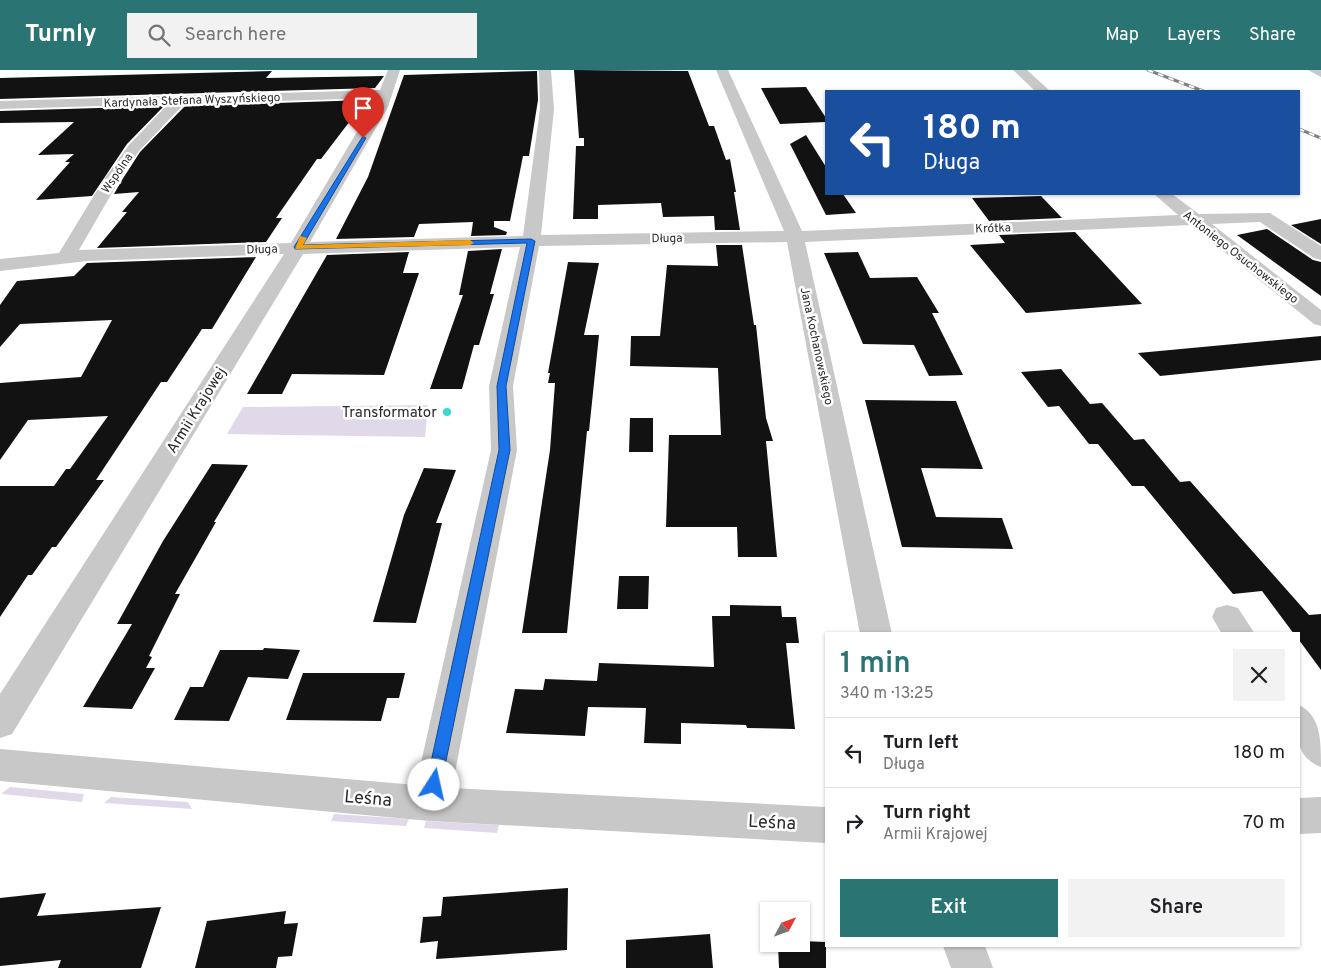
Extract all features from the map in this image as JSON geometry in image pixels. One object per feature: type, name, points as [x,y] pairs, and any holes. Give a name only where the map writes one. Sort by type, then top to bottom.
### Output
[{"type":"street","name":"Armii Krajowej","points":[[0,722],[298,247],[381,107],[394,70]]},
{"type":"street","points":[[430,804],[504,450],[502,386],[531,241],[547,110],[546,70]]},
{"type":"street","name":"Jana Kochanowskiego","points":[[722,70],[795,236],[876,632]]},
{"type":"street","points":[[1019,70],[1042,90]]},
{"type":"street","points":[[1314,70],[1321,73]]},
{"type":"street","name":"Kardynała Stefana Wyszyńskiego","points":[[0,105],[385,94]]},
{"type":"street","name":"Wspólna","points":[[66,256],[112,179],[134,148],[180,100]]},
{"type":"street","name":"Antoniego Osuchowskiego","points":[[1163,195],[1192,220],[1321,320]]},
{"type":"street","name":"Krótka","points":[[795,236],[1264,217],[1321,254]]},
{"type":"street","name":"Długa","points":[[0,265],[66,256],[298,247],[795,236]]},
{"type":"street","points":[[1300,721],[1321,751]]},
{"type":"street","name":"Leśna","points":[[0,765],[430,804],[825,825]]},
{"type":"street","points":[[1300,816],[1321,815]]},
{"type":"street","points":[[964,947],[972,968]]},
{"type":"shaded area","points":[[428,405],[425,437],[227,434],[243,407]]},
{"type":"shaded area","points":[[10,787],[84,794],[82,802],[1,794]]},
{"type":"shaded area","points":[[111,797],[188,802],[192,809],[104,803]]},
{"type":"shaded area","points":[[334,814],[409,819],[406,826],[331,821]]},
{"type":"shaded area","points":[[426,821],[499,825],[497,833],[424,828]]},
{"type":"building","points":[[574,70],[688,71],[709,126],[714,126],[726,160],[730,159],[740,230],[715,230],[714,216],[663,217],[661,203],[598,205],[598,219],[573,219],[576,146],[584,146],[584,138],[579,138]]},
{"type":"building","points":[[272,71],[266,78],[384,76],[375,88],[0,99],[0,78]]},
{"type":"building","points":[[537,71],[538,100],[529,156],[523,156],[510,221],[494,221],[494,227],[507,232],[506,235],[471,236],[473,222],[419,224],[414,237],[336,239],[368,177],[404,75]]},
{"type":"building","points":[[806,87],[825,116],[825,122],[780,124],[761,88]]},
{"type":"building","points":[[366,100],[321,159],[317,159],[276,218],[282,218],[266,242],[97,248],[127,212],[122,212],[139,192],[114,194],[122,180],[140,152],[185,106]]},
{"type":"building","points":[[164,106],[127,144],[92,196],[36,200],[70,162],[65,162],[74,154],[38,155],[74,122],[0,123],[0,111]]},
{"type":"building","points":[[806,135],[825,165],[825,195],[844,195],[856,213],[826,215],[790,144]]},
{"type":"building","points":[[1041,196],[1062,218],[989,221],[972,198]]},
{"type":"building","points":[[1321,219],[1321,244],[1291,225]]},
{"type":"building","points":[[1267,229],[1313,260],[1321,262],[1321,296],[1237,235]]},
{"type":"building","points":[[1075,232],[1142,304],[1026,313],[970,245],[1005,243],[999,235]]},
{"type":"building","points":[[716,245],[742,245],[754,325],[756,325],[766,418],[773,441],[766,441],[777,557],[738,557],[737,527],[666,527],[669,435],[721,435],[718,368],[630,366],[631,336],[660,336],[667,265],[718,266]]},
{"type":"building","points":[[502,249],[490,294],[494,294],[479,345],[474,345],[462,389],[430,389],[463,295],[459,295],[468,251]]},
{"type":"building","points":[[409,252],[403,273],[419,273],[384,375],[292,374],[282,394],[247,394],[327,255]]},
{"type":"building","points":[[858,252],[870,278],[917,277],[939,313],[932,313],[963,375],[929,376],[914,345],[863,344],[824,253]]},
{"type":"building","points":[[256,257],[212,329],[202,329],[167,382],[161,382],[96,480],[104,480],[56,547],[52,547],[32,575],[28,575],[0,617],[0,486],[54,486],[66,469],[70,469],[108,416],[28,420],[0,460],[0,383],[81,377],[112,320],[20,324],[0,347],[0,305],[17,281],[74,276],[87,263]]},
{"type":"building","points":[[568,262],[599,263],[584,335],[599,335],[589,431],[587,431],[567,633],[522,633],[550,450],[555,383],[548,383],[550,373],[548,373]]},
{"type":"building","points":[[1321,336],[1321,360],[1160,376],[1138,353]]},
{"type":"building","points":[[1061,369],[1090,404],[1102,403],[1134,440],[1144,439],[1180,482],[1190,481],[1309,615],[1321,614],[1321,670],[1300,641],[1300,632],[1293,632],[1262,591],[1233,594],[1144,486],[1132,486],[1098,444],[1089,444],[1059,406],[1048,407],[1021,372]]},
{"type":"building","points":[[865,400],[956,401],[983,469],[921,468],[936,517],[1002,518],[1013,549],[902,547]]},
{"type":"building","points":[[630,418],[653,418],[653,452],[629,452]]},
{"type":"building","points":[[212,464],[248,465],[214,522],[216,522],[175,594],[180,594],[149,656],[152,657],[146,668],[155,668],[132,709],[83,707],[132,624],[117,624],[163,541]]},
{"type":"building","points":[[424,468],[456,470],[436,523],[442,523],[416,623],[373,622],[404,515]]},
{"type":"building","points":[[619,576],[649,576],[648,609],[617,609]]},
{"type":"building","points":[[730,605],[781,606],[782,617],[796,617],[799,643],[786,643],[795,729],[747,728],[746,725],[681,723],[681,744],[644,743],[646,708],[588,707],[585,736],[506,733],[515,689],[543,690],[545,679],[597,681],[599,663],[714,667],[712,616],[730,616]]},
{"type":"building","points":[[264,648],[300,650],[288,679],[248,677],[229,721],[174,720],[190,687],[203,687],[220,650],[263,650]]},
{"type":"building","points":[[303,673],[405,673],[399,698],[387,698],[381,721],[286,720]]},
{"type":"building","points":[[568,888],[567,950],[436,959],[438,941],[420,943],[423,917],[441,916],[443,897]]},
{"type":"building","points":[[46,893],[37,916],[161,907],[141,968],[58,968],[61,960],[0,966],[0,898]]},
{"type":"building","points":[[286,911],[284,924],[298,923],[292,956],[278,957],[276,968],[195,968],[207,921]]},
{"type":"building","points":[[710,934],[713,968],[626,968],[626,940]]},
{"type":"building","points":[[810,941],[825,942],[826,968],[779,968],[778,952],[810,952]]},
{"type":"railway","points":[[1148,70],[1200,90]]},
{"type":"railway","points":[[1300,129],[1321,138]]},
{"type":"slow traffic","points":[[303,238],[298,247],[470,243]]},
{"type":"place","name":"Transformator","points":[[447,412]]},
{"type":"route","points":[[363,138],[298,247],[531,241],[502,386],[504,450],[434,785]]}]
